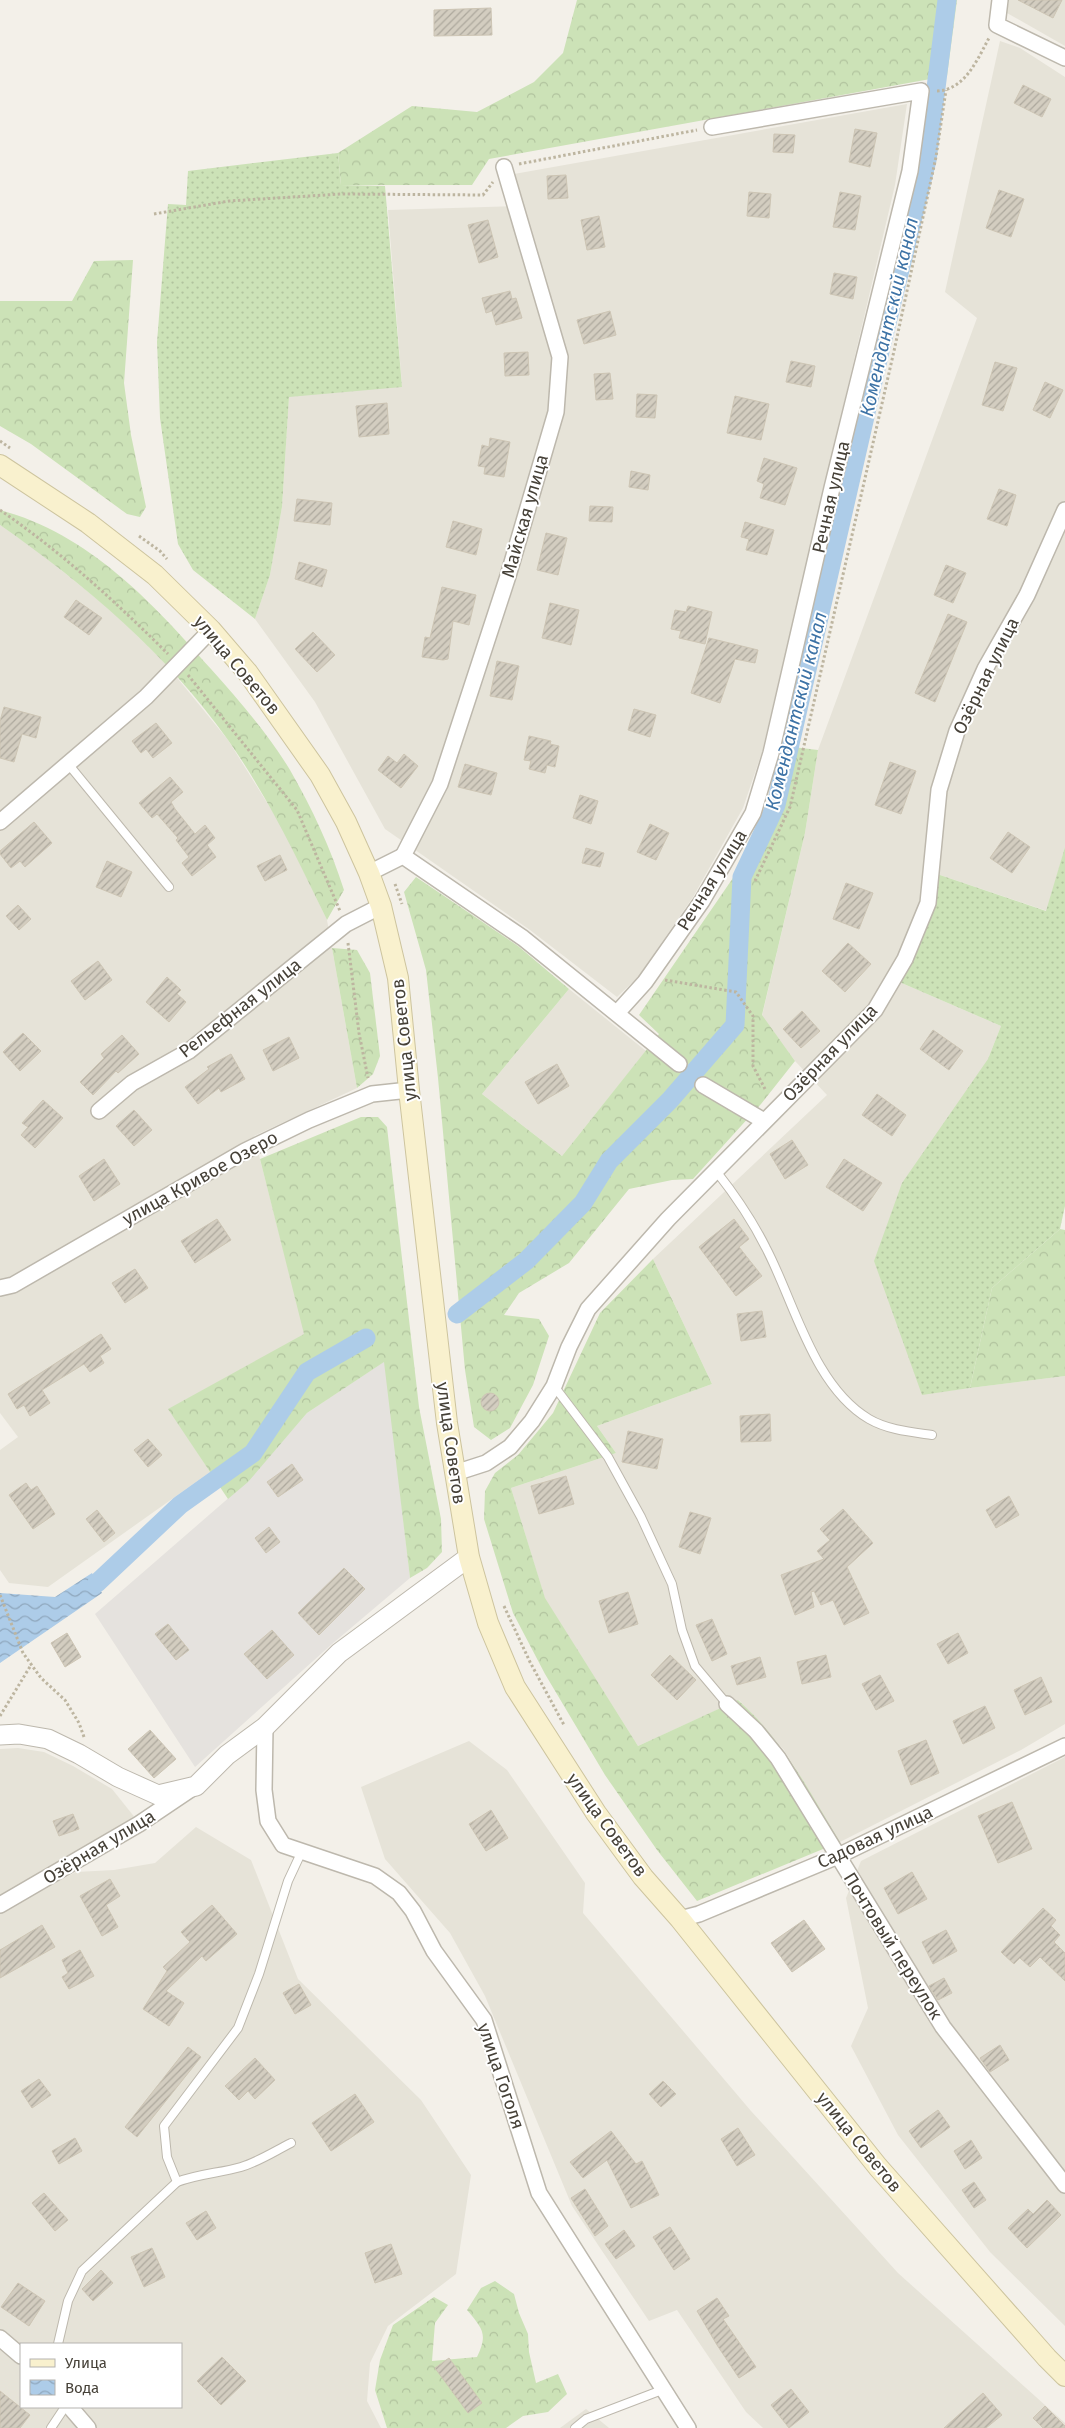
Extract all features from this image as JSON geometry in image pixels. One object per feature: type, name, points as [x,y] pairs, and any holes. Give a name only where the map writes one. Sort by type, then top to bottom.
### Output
[{"type":"main road","name":"улица Советов","points":[[0,464],[88,523],[155,575],[211,630],[248,673],[320,775],[346,822],[369,873],[381,906],[398,978],[409,1090],[455,1473],[469,1557],[488,1623],[515,1687],[596,1814],[643,1877],[680,1919],[878,2167],[1065,2376]]},
{"type":"street","points":[[1000,0],[997,25],[1065,58]]},
{"type":"street","name":"Речная улица","points":[[617,1013],[645,982],[702,901],[753,813],[769,762],[832,488],[910,171],[922,91],[712,127]]},
{"type":"street","name":"Майская улица","points":[[403,856],[440,784],[508,576],[556,412],[560,357],[504,167]]},
{"type":"street","name":"Озёрная улица","points":[[455,1473],[486,1463],[510,1447],[532,1421],[554,1386],[588,1309],[668,1219],[875,1010],[905,959],[928,903],[939,790],[957,731],[985,669],[1026,595],[1065,510]]},
{"type":"street","points":[[0,822],[70,765],[179,665],[211,630]]},
{"type":"street","points":[[369,873],[403,856],[523,938],[679,1064]]},
{"type":"street","name":"Рельефная улица","points":[[98,1111],[132,1083],[189,1051],[346,924],[381,906]]},
{"type":"street","points":[[703,1085],[764,1120]]},
{"type":"street","name":"улица Кривое Озеро","points":[[0,1288],[12,1285],[245,1151],[309,1120],[372,1094],[409,1090]]},
{"type":"street","points":[[0,1735],[18,1734],[48,1739],[79,1754],[118,1777],[158,1795],[196,1786],[227,1755],[265,1727],[339,1653],[469,1557]]},
{"type":"street","name":"Почтовый переулок","points":[[727,1704],[756,1730],[778,1758],[943,2028],[1065,2185]]},
{"type":"street","name":"улица Гоголя","points":[[265,1727],[264,1790],[268,1821],[283,1845],[375,1876],[399,1893],[412,1911],[434,1951],[484,2020],[539,2193],[662,2390],[688,2428]]},
{"type":"street","name":"Садовая улица","points":[[680,1919],[699,1914],[838,1856],[1065,1746]]},
{"type":"street","name":"Озёрная улица","points":[[0,1905],[139,1824],[196,1786]]},
{"type":"street","points":[[0,2338],[19,2353]]},
{"type":"street","points":[[71,2408],[88,2428]]},
{"type":"lane","points":[[70,765],[169,887]]},
{"type":"lane","points":[[716,1170],[734,1193],[766,1248],[814,1356],[844,1397],[869,1419],[898,1430],[932,1435]]},
{"type":"lane","points":[[554,1386],[608,1457],[641,1517],[672,1584],[682,1630],[695,1666],[727,1704]]},
{"type":"lane","points":[[177,2182],[167,2157],[164,2126],[238,2028],[259,1974],[288,1881],[302,1851]]},
{"type":"lane","points":[[58,2343],[68,2301],[82,2271],[177,2182],[193,2176],[208,2175],[244,2166],[291,2143]]},
{"type":"lane","points":[[575,2428],[586,2419],[662,2390]]},
{"type":"lane","points":[[51,2428],[64,2408]]},
{"type":"path","points":[[755,881],[790,807],[903,312],[936,157],[946,90],[966,78],[997,25]]},
{"type":"path","points":[[154,214],[229,201],[341,194],[483,195],[504,167],[712,127]]},
{"type":"path","points":[[0,510],[43,540],[117,603],[179,665],[297,810],[346,924],[359,1033],[372,1094]]},
{"type":"path","points":[[160,551],[172,565]]},
{"type":"path","points":[[387,864],[402,906]]},
{"type":"path","points":[[645,982],[671,980],[736,992],[753,1016],[753,1066],[765,1088]]},
{"type":"path","points":[[0,1595],[23,1653],[41,1678],[64,1700],[79,1723],[86,1741],[79,1754]]},
{"type":"path","points":[[501,1599],[530,1662],[566,1728]]},
{"type":"path","points":[[0,1716],[31,1665]]},
{"type":"shaded area","points":[[1009,0],[1065,0],[1065,46],[1007,13]]},
{"type":"shaded area","points":[[1000,41],[1020,48],[1065,77],[1065,847],[1047,911],[937,874],[897,981],[1001,1026],[988,1059],[922,1394],[1065,1376],[1065,1724],[1021,1750],[840,1842],[784,1750],[739,1700],[638,1746],[545,1599],[511,1488],[616,1453],[597,1426],[712,1384],[653,1259],[827,1095],[795,1061],[762,1016],[805,833],[818,750],[977,318],[945,292]]},
{"type":"shaded area","points":[[907,104],[895,185],[762,752],[743,808],[693,897],[638,977],[617,997],[530,930],[385,829],[315,702],[255,619],[270,575],[282,507],[289,396],[402,386],[388,210],[521,206],[514,174]]},
{"type":"shaded area","points":[[0,525],[35,549],[113,612],[165,663],[228,740],[284,830],[327,920],[357,1088],[254,1136],[305,1334],[169,1409],[210,1472],[48,1587],[9,1583],[0,1570],[0,1450],[18,1437],[0,1413]]},
{"type":"shaded area","points":[[569,989],[646,1051],[562,1156],[482,1094]]},
{"type":"shaded area","points":[[385,1361],[410,1578],[332,1644],[195,1767],[95,1614],[247,1482],[307,1413]]},
{"type":"shaded area","points":[[469,1741],[507,1770],[585,1883],[583,1913],[751,2111],[898,2273],[1065,2423],[1065,2428],[763,2428],[746,2412],[677,2310],[649,2321],[572,2206],[485,1996],[450,1933],[385,1859],[361,1787]]},
{"type":"shaded area","points":[[18,1748],[44,1752],[73,1766],[112,1789],[136,1819],[0,1897],[0,1749]]},
{"type":"shaded area","points":[[1065,1757],[1065,2326],[990,2252],[898,2135],[851,2046],[868,2008],[846,1898],[861,1861]]},
{"type":"shaded area","points":[[196,1827],[251,1860],[298,1979],[421,2100],[471,2175],[456,2274],[388,2326],[370,2363],[367,2401],[381,2428],[0,2428],[0,1912],[76,1872],[114,1870],[155,1863]]},
{"type":"shaded area","points":[[586,2409],[609,2428],[560,2428]]},
{"type":"green space","points":[[577,0],[957,0],[947,76],[489,159],[472,185],[341,185],[338,153],[412,106],[477,112],[534,82],[563,53]]},
{"type":"green space","points":[[338,153],[341,185],[385,186],[402,387],[289,397],[282,507],[270,575],[255,619],[193,570],[178,544],[160,418],[157,342],[168,204],[186,205],[188,171]]},
{"type":"green space","points":[[133,260],[124,383],[131,435],[146,507],[140,517],[127,514],[31,444],[0,426],[0,301],[72,301],[94,261]]},
{"type":"green space","points":[[0,510],[32,521],[62,536],[90,553],[117,573],[166,619],[253,718],[282,757],[298,784],[320,829],[339,875],[344,890],[327,920],[293,851],[256,783],[228,740],[204,709],[152,650],[123,623],[63,572],[0,525]]},
{"type":"green space","points":[[793,747],[818,750],[805,833],[762,1015],[795,1061],[761,1104],[693,1179],[672,1180],[629,1189],[569,1263],[519,1293],[504,1315],[539,1319],[549,1336],[533,1385],[510,1428],[491,1440],[474,1427],[465,1370],[426,970],[404,892],[416,877],[518,946],[569,989],[482,1094],[562,1156],[659,1034],[639,1015],[781,808]]},
{"type":"green space","points":[[1065,847],[1065,1206],[1060,1229],[992,1288],[970,1388],[922,1395],[874,1261],[902,1183],[988,1059],[1001,1026],[897,981],[937,874],[1046,911]]},
{"type":"green space","points":[[332,948],[357,950],[370,973],[380,1056],[373,1074],[357,1088]]},
{"type":"green space","points":[[361,1117],[378,1117],[387,1127],[419,1407],[441,1519],[442,1552],[427,1568],[410,1578],[384,1362],[307,1413],[248,1482],[228,1499],[168,1409],[304,1334],[260,1159]]},
{"type":"green space","points":[[1060,1229],[1065,1230],[1065,1376],[970,1388],[992,1288]]},
{"type":"green space","points":[[653,1259],[712,1384],[597,1426],[616,1453],[511,1488],[545,1598],[638,1746],[738,1700],[769,1732],[795,1767],[840,1842],[697,1901],[657,1850],[605,1775],[545,1674],[513,1613],[484,1519],[485,1491],[495,1473],[518,1455],[553,1413],[600,1313]]},
{"type":"green space","points":[[495,2281],[514,2294],[519,2313],[528,2334],[529,2352],[536,2383],[558,2374],[567,2394],[548,2412],[523,2416],[506,2428],[387,2428],[375,2390],[380,2360],[393,2325],[434,2297],[448,2305],[435,2323],[432,2361],[477,2357],[482,2343],[482,2332],[477,2322],[467,2310],[481,2288]]},
{"type":"water","points":[[92,1573],[102,1593],[0,1663],[0,1593],[55,1597]]},
{"type":"building","points":[[1018,0],[1062,0],[1053,18]]},
{"type":"building","points":[[491,8],[492,35],[434,36],[434,10]]},
{"type":"building","points":[[1023,85],[1051,99],[1042,117],[1014,103]]},
{"type":"building","points":[[855,129],[877,133],[870,167],[849,162]]},
{"type":"building","points":[[774,134],[795,135],[793,153],[773,152]]},
{"type":"building","points":[[566,175],[568,198],[548,199],[547,176]]},
{"type":"building","points":[[999,190],[1024,199],[1011,237],[986,228]]},
{"type":"building","points":[[749,192],[771,194],[769,218],[747,216]]},
{"type":"building","points":[[840,192],[861,196],[855,230],[833,227]]},
{"type":"building","points":[[599,216],[605,247],[587,250],[581,220]]},
{"type":"building","points":[[488,220],[498,257],[479,263],[468,225]]},
{"type":"building","points":[[834,273],[857,277],[853,299],[830,294]]},
{"type":"building","points":[[510,291],[512,299],[516,298],[522,318],[496,325],[492,311],[486,313],[482,298]]},
{"type":"building","points":[[610,311],[616,335],[584,344],[577,320]]},
{"type":"building","points":[[528,352],[529,375],[505,376],[504,353]]},
{"type":"building","points":[[791,361],[815,366],[811,387],[786,382]]},
{"type":"building","points":[[995,362],[1017,368],[1003,411],[982,405]]},
{"type":"building","points":[[610,373],[613,399],[596,400],[594,374]]},
{"type":"building","points":[[1045,382],[1063,390],[1050,418],[1033,410]]},
{"type":"building","points":[[637,394],[657,395],[655,418],[636,417]]},
{"type":"building","points":[[735,396],[769,404],[761,440],[727,433]]},
{"type":"building","points":[[387,403],[389,434],[359,437],[356,406]]},
{"type":"building","points":[[490,438],[510,442],[504,477],[484,474],[485,467],[478,466],[482,445],[489,447]]},
{"type":"building","points":[[764,458],[797,468],[785,505],[760,498],[764,484],[757,481]]},
{"type":"building","points":[[631,471],[650,475],[648,490],[629,487]]},
{"type":"building","points":[[999,489],[1016,495],[1007,526],[987,519]]},
{"type":"building","points":[[297,499],[332,503],[330,525],[294,521]]},
{"type":"building","points":[[590,506],[613,507],[612,522],[589,521]]},
{"type":"building","points":[[453,521],[482,529],[476,555],[446,547]]},
{"type":"building","points":[[745,522],[774,530],[767,555],[746,550],[749,539],[741,537]]},
{"type":"building","points":[[546,533],[567,538],[558,575],[537,570]]},
{"type":"building","points":[[299,562],[327,570],[322,587],[295,579]]},
{"type":"building","points":[[946,565],[966,573],[953,603],[934,595]]},
{"type":"building","points":[[442,587],[476,595],[469,625],[453,621],[448,659],[443,660],[422,657],[425,637],[430,638]]},
{"type":"building","points":[[76,600],[102,618],[89,635],[64,617]]},
{"type":"building","points":[[550,603],[579,610],[571,645],[542,638]]},
{"type":"building","points":[[688,606],[712,612],[705,644],[679,638],[681,631],[671,629],[675,610],[686,612]]},
{"type":"building","points":[[948,614],[967,622],[935,702],[915,693]]},
{"type":"building","points":[[313,632],[335,655],[317,672],[295,649]]},
{"type":"building","points":[[709,638],[758,650],[755,663],[735,659],[720,703],[691,693]]},
{"type":"building","points":[[497,661],[519,666],[512,700],[490,696]]},
{"type":"building","points":[[4,707],[41,717],[36,738],[22,734],[14,762],[0,758],[0,721]]},
{"type":"building","points":[[634,709],[656,715],[650,737],[628,730]]},
{"type":"building","points":[[156,723],[172,743],[153,758],[146,749],[141,753],[132,741]]},
{"type":"building","points":[[529,736],[551,741],[550,744],[559,746],[555,767],[547,765],[545,773],[529,769],[531,761],[524,760]]},
{"type":"building","points":[[404,754],[418,766],[401,788],[378,770],[388,756],[397,763]]},
{"type":"building","points":[[890,762],[916,771],[901,814],[875,805]]},
{"type":"building","points":[[465,764],[497,773],[491,795],[458,787]]},
{"type":"building","points":[[170,777],[183,792],[171,802],[175,809],[195,834],[205,825],[215,838],[207,845],[216,857],[192,876],[182,863],[189,857],[176,840],[178,838],[157,814],[152,818],[139,803]]},
{"type":"building","points":[[580,795],[598,801],[591,824],[573,818]]},
{"type":"building","points":[[34,822],[52,843],[25,867],[20,861],[11,868],[0,854],[0,851]]},
{"type":"building","points":[[650,824],[669,833],[656,860],[637,852]]},
{"type":"building","points":[[1008,832],[1030,847],[1012,873],[990,858]]},
{"type":"building","points":[[586,848],[604,853],[600,867],[582,863]]},
{"type":"building","points":[[280,855],[287,870],[265,881],[257,866]]},
{"type":"building","points":[[107,861],[132,872],[121,897],[96,887]]},
{"type":"building","points":[[846,883],[873,893],[859,929],[833,919]]},
{"type":"building","points":[[18,905],[31,919],[19,930],[6,916]]},
{"type":"building","points":[[848,943],[871,964],[845,992],[822,971]]},
{"type":"building","points":[[98,961],[112,980],[85,1000],[71,981]]},
{"type":"building","points":[[167,977],[181,990],[177,994],[186,1002],[169,1022],[146,1002]]},
{"type":"building","points":[[802,1011],[820,1031],[801,1048],[783,1029]]},
{"type":"building","points":[[933,1030],[963,1051],[949,1070],[920,1049]]},
{"type":"building","points":[[23,1033],[41,1051],[20,1071],[3,1052]]},
{"type":"building","points":[[122,1035],[139,1054],[118,1073],[116,1071],[93,1095],[80,1082],[104,1058],[101,1054]]},
{"type":"building","points":[[289,1037],[299,1058],[273,1071],[263,1050]]},
{"type":"building","points":[[231,1054],[245,1079],[221,1092],[219,1088],[198,1104],[185,1087],[209,1069],[207,1067]]},
{"type":"building","points":[[557,1064],[569,1086],[538,1104],[525,1082]]},
{"type":"building","points":[[877,1094],[906,1115],[892,1136],[862,1115]]},
{"type":"building","points":[[43,1100],[63,1118],[35,1148],[21,1135],[28,1127],[22,1123]]},
{"type":"building","points":[[134,1110],[152,1130],[134,1146],[116,1126]]},
{"type":"building","points":[[792,1140],[808,1165],[785,1179],[770,1154]]},
{"type":"building","points":[[104,1159],[120,1184],[94,1201],[79,1176]]},
{"type":"building","points":[[844,1159],[882,1183],[863,1211],[826,1187]]},
{"type":"building","points":[[217,1219],[231,1240],[195,1263],[181,1241]]},
{"type":"building","points":[[734,1219],[749,1239],[739,1247],[762,1276],[736,1296],[699,1247]]},
{"type":"building","points":[[135,1269],[148,1288],[125,1303],[112,1283]]},
{"type":"building","points":[[762,1311],[766,1337],[741,1341],[737,1314]]},
{"type":"building","points":[[101,1334],[111,1349],[100,1356],[104,1363],[90,1372],[84,1364],[42,1390],[50,1403],[30,1416],[24,1405],[17,1409],[8,1394]]},
{"type":"building","points":[[490,1393],[496,1396],[499,1402],[496,1408],[490,1411],[484,1408],[481,1402],[484,1396]]},
{"type":"building","points":[[770,1414],[771,1441],[741,1442],[740,1416]]},
{"type":"building","points":[[628,1431],[663,1439],[657,1469],[622,1462]]},
{"type":"building","points":[[148,1439],[162,1455],[148,1467],[134,1450]]},
{"type":"building","points":[[292,1464],[303,1480],[278,1497],[267,1482]]},
{"type":"building","points":[[566,1476],[574,1504],[539,1514],[531,1486]]},
{"type":"building","points":[[26,1483],[31,1490],[37,1486],[55,1514],[33,1529],[9,1495]]},
{"type":"building","points":[[1009,1496],[1019,1515],[996,1528],[986,1510]]},
{"type":"building","points":[[843,1509],[873,1543],[847,1567],[869,1613],[844,1625],[833,1600],[821,1605],[814,1591],[811,1592],[814,1607],[795,1615],[781,1575],[824,1559],[817,1551],[830,1540],[820,1529]]},
{"type":"building","points":[[97,1510],[115,1533],[104,1542],[86,1519]]},
{"type":"building","points":[[690,1512],[711,1518],[700,1554],[679,1547]]},
{"type":"building","points":[[269,1527],[280,1542],[266,1553],[255,1538]]},
{"type":"building","points":[[344,1568],[365,1589],[319,1635],[298,1613]]},
{"type":"building","points":[[628,1592],[638,1624],[609,1633],[599,1601]]},
{"type":"building","points":[[712,1619],[727,1654],[712,1661],[696,1625]]},
{"type":"building","points":[[168,1624],[189,1650],[176,1660],[155,1634]]},
{"type":"building","points":[[272,1630],[294,1655],[267,1679],[244,1654]]},
{"type":"building","points":[[67,1633],[81,1657],[65,1667],[51,1643]]},
{"type":"building","points":[[958,1633],[968,1653],[948,1664],[937,1644]]},
{"type":"building","points":[[670,1655],[696,1680],[677,1700],[651,1675]]},
{"type":"building","points":[[826,1655],[831,1677],[802,1684],[797,1662]]},
{"type":"building","points":[[760,1657],[766,1677],[737,1685],[731,1666]]},
{"type":"building","points":[[880,1675],[894,1701],[876,1710],[862,1684]]},
{"type":"building","points":[[1041,1677],[1052,1702],[1025,1715],[1014,1690]]},
{"type":"building","points":[[985,1706],[995,1728],[963,1744],[953,1721]]},
{"type":"building","points":[[150,1730],[176,1759],[154,1778],[128,1749]]},
{"type":"building","points":[[926,1740],[939,1773],[911,1785],[898,1751]]},
{"type":"building","points":[[1012,1802],[1032,1849],[998,1863],[978,1816]]},
{"type":"building","points":[[491,1810],[508,1838],[486,1851],[469,1824]]},
{"type":"building","points":[[73,1814],[79,1829],[59,1836],[53,1821]]},
{"type":"building","points":[[912,1872],[927,1899],[898,1914],[884,1888]]},
{"type":"building","points":[[110,1879],[120,1896],[106,1905],[118,1927],[102,1936],[80,1896]]},
{"type":"building","points":[[212,1905],[237,1934],[206,1961],[202,1956],[166,1991],[184,2003],[169,2026],[143,2009],[167,1971],[163,1967],[190,1942],[181,1932]]},
{"type":"building","points":[[1043,1908],[1056,1920],[1051,1926],[1060,1935],[1054,1942],[1065,1953],[1065,1981],[1040,1957],[1030,1967],[1020,1958],[1014,1964],[1001,1952]]},
{"type":"building","points":[[804,1920],[825,1949],[792,1972],[771,1943]]},
{"type":"building","points":[[42,1925],[55,1947],[0,1978],[0,1950]]},
{"type":"building","points":[[946,1930],[957,1951],[933,1964],[922,1942]]},
{"type":"building","points":[[80,1950],[94,1976],[69,1989],[62,1977],[68,1973],[62,1960]]},
{"type":"building","points":[[944,1978],[952,1993],[938,2000],[929,1986]]},
{"type":"building","points":[[299,1984],[311,2005],[295,2014],[283,1993]]},
{"type":"building","points":[[1000,2045],[1009,2060],[990,2072],[980,2058]]},
{"type":"building","points":[[188,2047],[201,2057],[137,2137],[125,2127]]},
{"type":"building","points":[[255,2058],[275,2080],[255,2099],[248,2091],[239,2100],[225,2086]]},
{"type":"building","points":[[39,2079],[51,2095],[32,2108],[21,2091]]},
{"type":"building","points":[[663,2081],[676,2094],[661,2107],[649,2094]]},
{"type":"building","points":[[355,2094],[374,2122],[331,2151],[312,2123]]},
{"type":"building","points":[[938,2110],[950,2127],[921,2148],[909,2131]]},
{"type":"building","points":[[738,2128],[755,2155],[737,2166],[721,2139]]},
{"type":"building","points":[[611,2131],[636,2164],[642,2161],[659,2195],[631,2208],[607,2160],[583,2178],[570,2162]]},
{"type":"building","points":[[75,2138],[82,2151],[59,2164],[52,2151]]},
{"type":"building","points":[[971,2140],[982,2158],[965,2169],[954,2151]]},
{"type":"building","points":[[974,2182],[986,2200],[974,2208],[962,2190]]},
{"type":"building","points":[[585,2189],[608,2226],[595,2236],[571,2198]]},
{"type":"building","points":[[44,2193],[68,2220],[55,2231],[32,2203]]},
{"type":"building","points":[[1047,2200],[1061,2215],[1027,2248],[1008,2228],[1028,2209],[1033,2214]]},
{"type":"building","points":[[206,2211],[216,2228],[197,2240],[186,2223]]},
{"type":"building","points":[[670,2227],[690,2259],[674,2270],[653,2237]]},
{"type":"building","points":[[624,2230],[635,2246],[616,2259],[605,2244]]},
{"type":"building","points":[[391,2244],[402,2274],[375,2283],[365,2253]]},
{"type":"building","points":[[152,2248],[165,2277],[144,2287],[131,2257]]},
{"type":"building","points":[[101,2270],[113,2283],[93,2301],[82,2289]]},
{"type":"building","points":[[18,2283],[45,2301],[29,2326],[1,2307]]},
{"type":"building","points":[[717,2298],[729,2316],[723,2319],[756,2367],[739,2378],[697,2311]]},
{"type":"building","points":[[222,2357],[246,2381],[221,2405],[197,2381]]},
{"type":"building","points":[[449,2358],[482,2403],[468,2413],[435,2368]]},
{"type":"building","points":[[791,2389],[809,2412],[789,2428],[771,2405]]},
{"type":"building","points":[[0,2391],[30,2415],[20,2428],[0,2428]]},
{"type":"building","points":[[983,2393],[1002,2415],[986,2428],[944,2428]]},
{"type":"building","points":[[1045,2406],[1065,2428],[1043,2428],[1033,2418]]},
{"type":"waterway","name":"Комендантский канал","points":[[457,1314],[526,1261],[583,1203],[609,1161],[670,1100],[735,1025],[742,877],[776,805],[881,347],[927,160],[947,0]]},
{"type":"waterway","name":"Комендантский канал","points":[[97,1583],[180,1505],[253,1453],[307,1372],[366,1338]]}]
